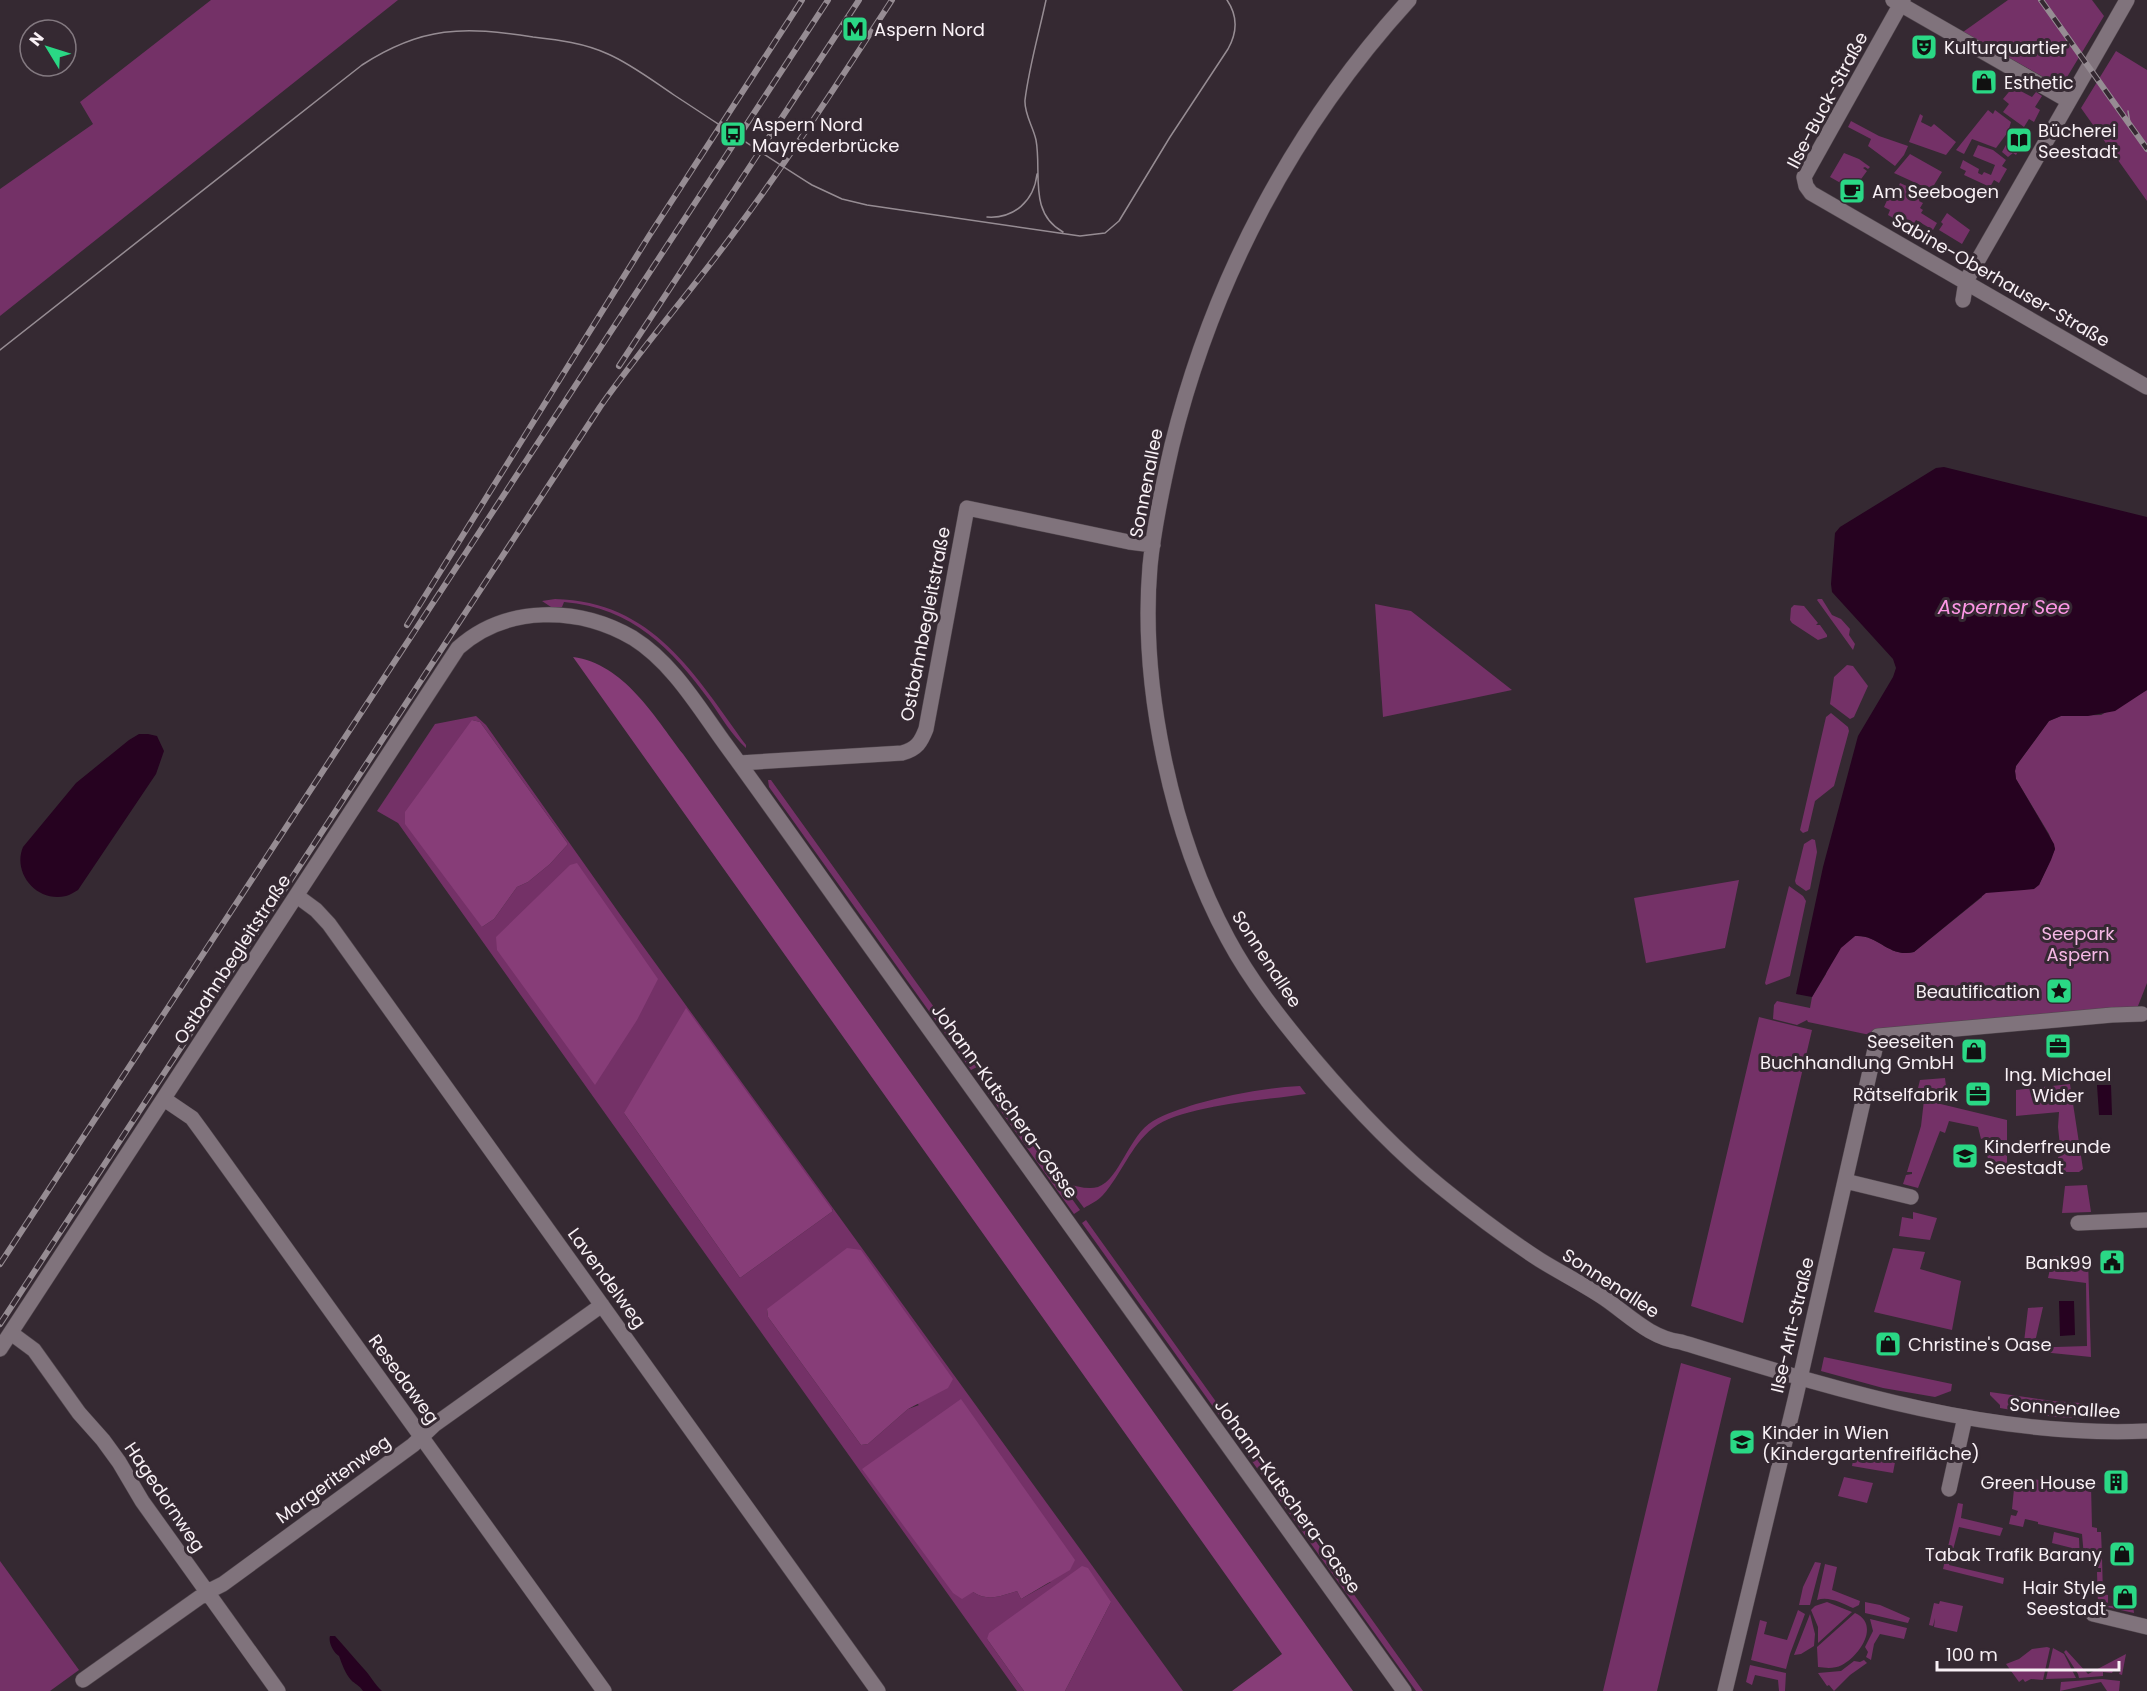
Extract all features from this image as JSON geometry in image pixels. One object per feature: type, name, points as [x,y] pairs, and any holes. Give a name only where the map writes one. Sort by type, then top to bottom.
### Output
[{"type":"street","name":"Sonnenallee","points":[[1409,0],[1341,83],[1311,125],[1273,188],[1237,259],[1205,337],[1183,404],[1163,484],[1153,545],[1149,589],[1153,678],[1159,730],[1179,819],[1209,900],[1229,942],[1285,1022],[1356,1106],[1397,1149],[1448,1193],[1512,1241],[1604,1298],[1662,1339],[1681,1342],[1869,1398],[1965,1417],[2067,1431],[2147,1431]]},
{"type":"street","points":[[1963,300],[1966,281],[2127,0]]},
{"type":"street","points":[[1899,2],[2069,101]]},
{"type":"street","name":"Ilse-Buck-Straße","points":[[1806,186],[1804,177],[1899,2]]},
{"type":"street","name":"Sabine-Oberhauser-Straße","points":[[1806,186],[1811,193],[2147,387]]},
{"type":"street","name":"Ostbahnbegleitstraße","points":[[738,763],[902,753],[911,751],[917,746],[926,729],[967,508],[1153,545]]},
{"type":"street","name":"Johann-Kutschera-Gasse","points":[[519,616],[557,614],[601,623],[634,639],[661,660],[738,763],[1404,1691]]},
{"type":"street","name":"Ostbahnbegleitstraße","points":[[0,1349],[458,648],[475,634],[496,623],[519,616]]},
{"type":"street","name":"Lavendelweg","points":[[297,896],[316,910],[329,924],[878,1691]]},
{"type":"street","name":"Ilse-Arlt-Straße","points":[[1725,1691],[1800,1379],[1878,1036],[2145,1011]]},
{"type":"street","name":"Resedaweg","points":[[164,1099],[192,1118],[604,1691]]},
{"type":"street","points":[[1845,1180],[1911,1197]]},
{"type":"street","points":[[2078,1223],[2147,1220]]},
{"type":"street","name":"Margeritenweg","points":[[83,1680],[207,1592],[223,1584],[422,1437],[434,1425],[602,1305]]},
{"type":"street","name":"Hagedornweg","points":[[11,1333],[34,1350],[80,1413],[103,1440],[119,1462],[132,1487],[278,1691]]},
{"type":"street","points":[[1949,1489],[1965,1417]]},
{"type":"street","points":[[2093,1614],[2147,1627]]},
{"type":"green space","points":[[211,0],[398,0],[0,316],[0,189],[93,124],[80,102]]},
{"type":"green space","points":[[2008,0],[2092,0],[2104,16],[2061,87],[1963,32]]},
{"type":"green space","points":[[2116,51],[2147,70],[2147,201],[2081,108]]},
{"type":"green space","points":[[2013,87],[2032,97],[2036,92],[2042,96],[2035,107],[2040,110],[2034,122],[2029,119],[2024,127],[2003,112],[2009,104],[2003,99]]},
{"type":"green space","points":[[1988,110],[1993,114],[1995,110],[2011,122],[2008,132],[1996,148],[1972,139],[1964,154],[1956,150]]},
{"type":"green space","points":[[1920,114],[1923,116],[1921,122],[1931,127],[1934,124],[1956,142],[1946,155],[1909,142]]},
{"type":"green space","points":[[1851,121],[1879,136],[1908,146],[1904,155],[1895,166],[1868,146],[1871,139],[1848,127]]},
{"type":"green space","points":[[2016,127],[2025,131],[2022,137],[2025,139],[2016,155],[2013,153],[2008,157],[2002,152]]},
{"type":"green space","points":[[1978,145],[1993,150],[2006,160],[2002,166],[2007,169],[1999,183],[1994,180],[1990,187],[1964,175],[1966,171],[1960,168],[1963,160],[1979,169],[1978,173],[1982,175],[1984,172],[1991,175],[1995,165],[1973,156]]},
{"type":"green space","points":[[1844,153],[1859,159],[1870,167],[1863,168],[1867,171],[1856,186],[1854,185],[1853,190],[1830,177]]},
{"type":"green space","points":[[1910,154],[1942,172],[1931,190],[1894,173]]},
{"type":"green space","points":[[1900,183],[1922,193],[1919,201],[1923,203],[1920,208],[1923,210],[1921,213],[1937,223],[1933,230],[1916,220],[1911,228],[1906,225],[1908,220],[1898,215],[1895,219],[1888,215],[1890,210],[1884,207],[1889,196],[1894,198]]},
{"type":"green space","points":[[1947,213],[1970,230],[1962,244],[1939,230]]},
{"type":"green space","points":[[555,599],[589,603],[619,613],[645,628],[668,646],[689,669],[746,748],[731,732],[680,664],[648,634],[630,622],[588,606],[564,602],[562,607],[551,607],[542,601]]},
{"type":"green space","points":[[1822,599],[1832,615],[1841,619],[1850,629],[1849,635],[1855,644],[1853,650],[1817,600]]},
{"type":"green space","points":[[1375,604],[1411,611],[1512,690],[1383,717]]},
{"type":"green space","points":[[1794,605],[1804,606],[1827,637],[1818,640],[1792,623],[1791,608]]},
{"type":"green space","points":[[1847,665],[1853,666],[1868,686],[1854,717],[1850,719],[1830,704],[1834,677]]},
{"type":"green space","name":"Seepark Aspern","points":[[2147,690],[2147,983],[2138,1006],[1882,1028],[1870,1035],[1807,1020],[1797,1025],[1773,1019],[1774,1005],[1777,1001],[1810,1008],[1812,997],[1826,974],[1830,954],[1855,936],[1871,938],[1897,952],[1914,952],[1982,897],[1979,887],[2039,885],[2055,849],[2049,834],[2016,779],[2016,766],[2049,721],[2061,716],[2101,715]]},
{"type":"green space","points":[[1831,713],[1848,727],[1849,731],[1834,786],[1815,801],[1808,831],[1803,833],[1800,830],[1826,717]]},
{"type":"green space","points":[[476,716],[486,725],[619,913],[1183,1691],[1065,1691],[1111,1602],[987,1639],[1024,1691],[1017,1691],[398,823],[377,811],[435,724]],"holes":[[[472,720],[480,722],[568,844],[550,864],[528,882],[517,887],[494,919],[482,927]],[[624,1113],[833,1210],[740,1278]],[[767,1309],[919,1405],[908,1409],[868,1444],[861,1445],[768,1317]],[[1051,1582],[1021,1599],[1017,1591],[989,1597],[973,1592]]]},
{"type":"green space","points":[[768,780],[771,780],[977,1067],[971,1070],[769,787]]},
{"type":"green space","points":[[1812,839],[1815,840],[1817,852],[1810,889],[1806,891],[1795,881],[1804,844]]},
{"type":"green space","points":[[1739,880],[1725,948],[1646,963],[1634,898]]},
{"type":"green space","points":[[1789,886],[1806,901],[1790,976],[1766,985],[1765,983]]},
{"type":"green space","points":[[1759,1017],[1812,1030],[1743,1323],[1691,1306]]},
{"type":"green space","points":[[1945,1078],[1946,1086],[1953,1085],[1954,1097],[1918,1088],[1920,1080]]},
{"type":"green space","points":[[2070,1084],[2083,1169],[2079,1172],[2062,1172],[2058,1157],[2061,1156],[2059,1112],[2016,1116],[2016,1090]]},
{"type":"green space","points":[[1300,1086],[1306,1094],[1204,1109],[1167,1120],[1145,1135],[1103,1195],[1084,1208],[1066,1184],[1090,1188],[1098,1187],[1106,1182],[1119,1166],[1137,1136],[1153,1121],[1168,1113],[1235,1094]]},
{"type":"green space","points":[[993,1090],[1080,1210],[1074,1214],[988,1093]]},
{"type":"green space","points":[[1924,1100],[2007,1120],[2007,1175],[1991,1175],[1984,1138],[1981,1139],[1978,1127],[1949,1121],[1945,1133],[1940,1131],[1918,1188],[1903,1184],[1906,1175],[1912,1174],[1912,1172],[1907,1172],[1921,1126]]},
{"type":"green space","points":[[2087,1185],[2091,1212],[2062,1213],[2065,1186]]},
{"type":"green space","points":[[1913,1212],[1937,1218],[1930,1240],[1899,1236],[1902,1217],[1913,1219]]},
{"type":"green space","points":[[1086,1220],[1423,1691],[1416,1691],[1082,1223]]},
{"type":"green space","points":[[1893,1248],[1925,1252],[1920,1269],[1961,1281],[1952,1330],[1874,1312]]},
{"type":"green space","points":[[2053,1256],[2088,1260],[2091,1357],[2023,1350],[2023,1348],[2087,1346],[2086,1283],[2048,1278]]},
{"type":"green space","points":[[2043,1307],[2035,1342],[2024,1342],[2028,1308]]},
{"type":"green space","points":[[1824,1357],[1952,1384],[1951,1391],[1935,1397],[1883,1388],[1821,1371]]},
{"type":"green space","points":[[1681,1363],[1731,1378],[1657,1691],[1603,1691]]},
{"type":"green space","points":[[1990,1392],[2053,1401],[2107,1405],[2107,1409],[2080,1418],[2048,1416],[2000,1408]]},
{"type":"green space","points":[[1855,1449],[1878,1450],[1896,1457],[1893,1473],[1852,1466]]},
{"type":"green space","points":[[1844,1477],[1873,1483],[1867,1503],[1838,1496]]},
{"type":"green space","points":[[2019,1478],[2091,1485],[2092,1527],[2097,1528],[2097,1532],[2101,1532],[2102,1556],[2084,1557],[2082,1534],[2025,1519],[2023,1527],[2009,1524],[2011,1515],[2016,1516],[2018,1511],[2012,1509],[2014,1489],[2018,1490]]},
{"type":"green space","points":[[1958,1503],[1963,1504],[1961,1518],[2003,1528],[2000,1536],[1959,1527],[1949,1565],[2004,1578],[2003,1584],[1943,1569]]},
{"type":"green space","points":[[2054,1532],[2079,1538],[2080,1562],[2070,1560],[2072,1548],[2052,1543]]},
{"type":"green space","points":[[2102,1558],[2103,1594],[2108,1595],[2108,1606],[2133,1605],[2134,1613],[2098,1605],[2097,1572],[2101,1572],[2101,1568],[2097,1568],[2096,1562],[2084,1563],[2084,1559]]},
{"type":"green space","points":[[0,1561],[79,1670],[50,1691],[0,1691]]},
{"type":"green space","points":[[1815,1562],[1821,1563],[1810,1605],[1799,1605],[1803,1587]]},
{"type":"green space","points":[[1825,1564],[1837,1567],[1832,1590],[1860,1601],[1859,1605],[1853,1608],[1830,1599],[1817,1600]]},
{"type":"green space","points":[[1940,1601],[1963,1606],[1957,1632],[1934,1627],[1935,1618],[1933,1626],[1929,1625],[1934,1603],[1939,1604]]},
{"type":"green space","points":[[1827,1602],[1852,1612],[1818,1643],[1818,1627],[1811,1610]]},
{"type":"green space","points":[[1865,1602],[1880,1605],[1910,1618],[1908,1623],[1865,1613]]},
{"type":"green space","points":[[1798,1610],[1805,1614],[1786,1669],[1751,1660],[1760,1620],[1767,1622],[1764,1634],[1787,1640]]},
{"type":"green space","points":[[1855,1613],[1863,1618],[1867,1632],[1860,1648],[1849,1661],[1842,1665],[1833,1668],[1818,1667],[1817,1647]]},
{"type":"green space","points":[[1810,1614],[1815,1634],[1814,1646],[1801,1654],[1794,1655]]},
{"type":"green space","points":[[1870,1619],[1907,1628],[1904,1639],[1880,1634],[1874,1644],[1871,1660],[1866,1657],[1868,1652],[1865,1647],[1873,1631]]},
{"type":"green space","points":[[2050,1648],[2043,1680],[2031,1679],[2025,1682],[2023,1679],[2019,1682],[2006,1664],[2019,1659],[2032,1649]]},
{"type":"green space","points":[[2053,1648],[2064,1654],[2076,1678],[2046,1679]]},
{"type":"green space","points":[[2066,1650],[2088,1674],[2126,1654],[2122,1675],[2119,1674],[2121,1669],[2114,1669],[2112,1673],[2103,1672],[2103,1676],[2079,1678],[2064,1652]]},
{"type":"green space","points":[[1864,1660],[1867,1663],[1850,1675],[1834,1691],[1829,1685],[1827,1686],[1818,1673],[1841,1671],[1854,1661]]},
{"type":"green space","points":[[1750,1665],[1786,1673],[1785,1691],[1779,1691],[1778,1680],[1755,1675],[1752,1685],[1746,1682]]},
{"type":"green space","points":[[2102,1679],[2120,1681],[2119,1691],[2107,1691],[2101,1682],[2060,1691],[2061,1682]]},
{"type":"shaded area","points":[[573,657],[608,670],[623,681],[649,708],[1353,1691],[1232,1691],[1282,1654]]},
{"type":"shaded area","points":[[472,720],[480,722],[568,844],[550,864],[528,882],[517,887],[494,919],[482,927],[405,824],[405,812]]},
{"type":"shaded area","points":[[577,863],[658,979],[637,1020],[595,1085],[497,950],[496,937],[570,865]]},
{"type":"shaded area","points":[[686,1008],[833,1211],[740,1278],[624,1113]]},
{"type":"shaded area","points":[[847,1248],[861,1250],[953,1379],[948,1388],[908,1409],[868,1444],[861,1445],[768,1317],[767,1309]]},
{"type":"shaded area","points":[[961,1399],[1075,1560],[1070,1570],[1021,1599],[1017,1591],[989,1597],[973,1592],[962,1599],[953,1593],[862,1469]]},
{"type":"shaded area","points":[[1082,1566],[1088,1568],[1111,1602],[1065,1691],[1024,1691],[987,1639],[989,1633]]},
{"type":"water","name":"Asperner See","points":[[1944,467],[2147,517],[2147,690],[2115,711],[2088,716],[2061,716],[2049,721],[2016,766],[2016,779],[2055,849],[2039,885],[2034,889],[1986,893],[1914,952],[1897,952],[1871,939],[1855,936],[1841,948],[1812,997],[1796,994],[1823,867],[1858,736],[1896,668],[1893,659],[1832,592],[1835,533],[1840,527],[1936,468]]},
{"type":"water","points":[[139,734],[157,736],[164,751],[156,774],[78,890],[66,896],[55,897],[37,890],[24,876],[21,867],[20,857],[23,847],[76,783]]},
{"type":"water","points":[[2097,1085],[2111,1085],[2112,1115],[2099,1115]]},
{"type":"water","points":[[2059,1301],[2074,1301],[2075,1335],[2060,1336]]},
{"type":"water","points":[[330,1636],[335,1636],[382,1691],[363,1691],[351,1680],[339,1656],[332,1648]]},
{"type":"tram line","points":[[1046,0],[1029,75],[1025,105],[1036,140],[1041,203],[1052,224],[1063,232]]},
{"type":"tram line","points":[[0,350],[362,65],[404,43],[444,32],[508,33],[571,42],[608,54],[642,73],[812,185],[842,199],[867,205],[1080,236],[1105,233],[1119,221],[1170,137],[1228,49],[1233,37],[1235,18],[1227,0]]},
{"type":"tram line","points":[[2128,111],[2130,123]]},
{"type":"tram line","points":[[987,217],[1006,215],[1021,206],[1032,192],[1037,174]]},
{"type":"railway","points":[[407,625],[649,236],[802,0]]},
{"type":"railway","points":[[0,1264],[828,0]]},
{"type":"railway","points":[[619,366],[859,0]]},
{"type":"railway","points":[[0,1324],[600,407],[756,202],[892,0]]},
{"type":"railway","points":[[2041,0],[2147,149]]},
{"type":"place","name":"Aspern Nord","points":[[855,29]]},
{"type":"place","name":"Kulturquartier","points":[[1924,47]]},
{"type":"place","name":"Esthetic","points":[[1984,82]]},
{"type":"place","name":"Aspern Nord Mayrederbrücke","points":[[733,134]]},
{"type":"place","name":"Bücherei Seestadt","points":[[2019,140]]},
{"type":"place","name":"Am Seebogen","points":[[1852,191]]},
{"type":"place","name":"Beautification","points":[[2059,991]]},
{"type":"place","name":"Ing. Michael Wider","points":[[2058,1046]]},
{"type":"place","name":"Seeseiten Buchhandlung GmbH","points":[[1974,1051]]},
{"type":"place","name":"Rätselfabrik","points":[[1978,1094]]},
{"type":"place","name":"Kinderfreunde Seestadt","points":[[1965,1156]]},
{"type":"place","name":"Bank99","points":[[2112,1262]]},
{"type":"place","name":"Christine's Oase","points":[[1888,1344]]},
{"type":"place","name":"Kinder in Wien (Kindergartenfreifläche)","points":[[1742,1442]]},
{"type":"place","name":"Green House","points":[[2116,1482]]},
{"type":"place","name":"Tabak Trafik Barany","points":[[2122,1554]]},
{"type":"place","name":"Hair Style Seestadt","points":[[2125,1597]]}]
